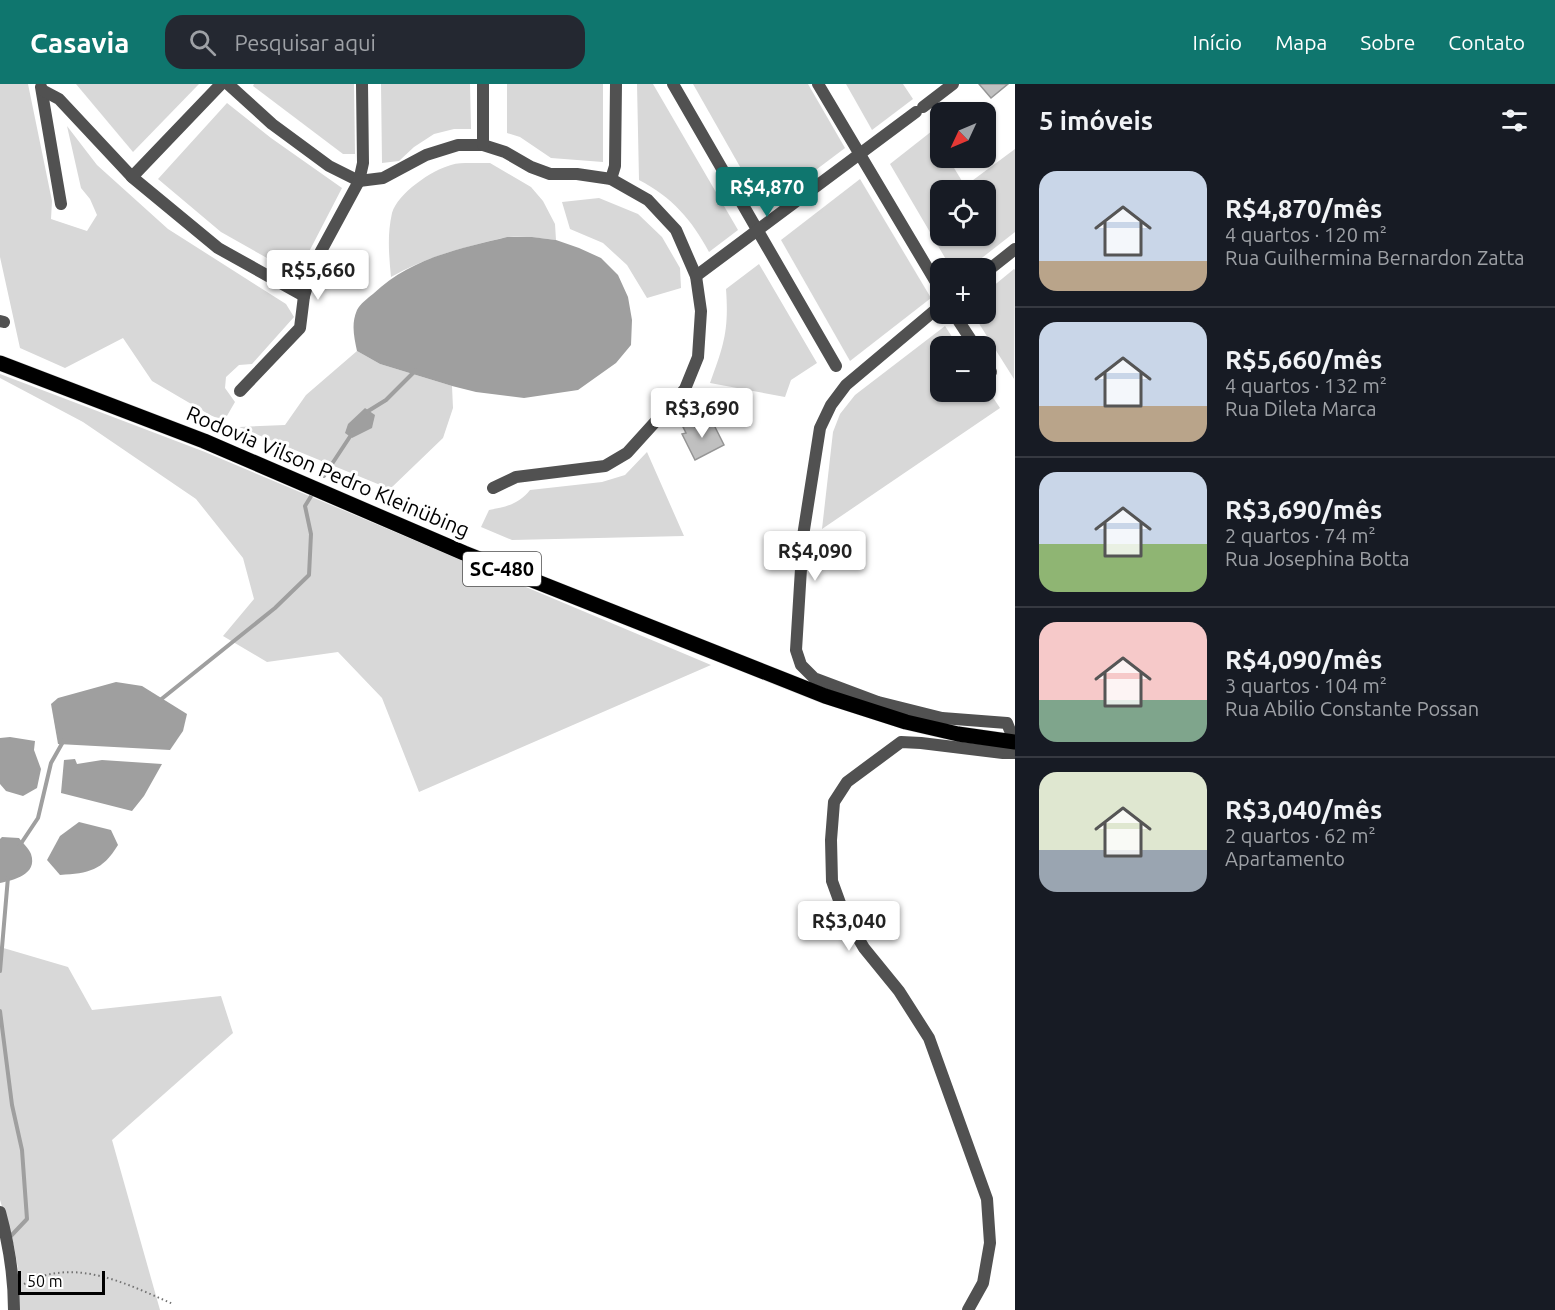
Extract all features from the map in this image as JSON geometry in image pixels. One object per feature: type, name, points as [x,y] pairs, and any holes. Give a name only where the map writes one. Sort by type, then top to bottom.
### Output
[{"type":"main road","name":"Rodovia Vilson Pedro Kleinübing","points":[[0,363],[204,441],[464,553],[825,696],[906,722],[1015,745]]},
{"type":"street","points":[[132,177],[221,84]]},
{"type":"street","points":[[228,84],[272,124],[329,166],[358,181],[383,178],[426,154],[458,145],[483,145],[505,152],[531,167],[550,174],[577,174],[610,179],[648,200],[676,231],[696,276],[701,311],[698,357],[685,389],[627,453],[605,466],[516,477],[493,488]]},
{"type":"street","points":[[240,391],[300,328],[304,296],[314,264],[358,181],[363,163],[362,84]]},
{"type":"street","points":[[483,84],[483,145]]},
{"type":"street","points":[[610,179],[615,166],[616,84]]},
{"type":"street","points":[[673,84],[836,366]]},
{"type":"street","points":[[818,84],[930,272]]},
{"type":"street","points":[[696,276],[953,84]]},
{"type":"street","points":[[42,87],[59,99],[132,177],[218,248],[304,296]]},
{"type":"street","points":[[42,87],[61,204]]},
{"type":"street","points":[[996,264],[1015,249]]},
{"type":"street","points":[[930,314],[846,385],[831,405],[820,428],[803,536],[796,650],[801,665],[814,678],[878,702],[942,718],[1007,723],[1015,745],[1003,753],[901,742],[847,782],[834,802],[831,840],[832,881],[844,914],[864,948],[899,991],[929,1038],[987,1199],[990,1243],[983,1283],[968,1310]]},
{"type":"street","points":[[0,1212],[10,1248],[14,1310]]},
{"type":"path","points":[[14,1289],[37,1276],[67,1271],[114,1278],[173,1304]]},
{"type":"shaded area","points":[[0,84],[28,84],[52,201],[51,219],[87,231],[97,215],[90,199],[81,188],[67,126],[97,165],[168,229],[286,304],[294,317],[252,364],[239,365],[226,377],[225,388],[235,402],[224,421],[152,381],[123,338],[65,368],[20,348],[0,257]]},
{"type":"shaded area","points":[[76,84],[199,84],[133,152]]},
{"type":"shaded area","points":[[254,84],[354,84],[355,154],[343,154],[253,86]]},
{"type":"shaded area","points":[[381,84],[470,84],[471,129],[454,129],[434,134],[414,147],[399,161],[382,163]]},
{"type":"shaded area","points":[[507,84],[603,84],[603,162],[551,158],[520,137],[507,133]]},
{"type":"shaded area","points":[[637,84],[653,84],[738,230],[709,252],[696,230],[680,210],[639,180]]},
{"type":"shaded area","points":[[693,84],[808,84],[845,148],[764,209]]},
{"type":"shaded area","points":[[846,84],[903,84],[913,99],[872,130]]},
{"type":"shaded area","points":[[227,103],[271,138],[342,188],[297,275],[221,232],[158,179]]},
{"type":"shaded area","points":[[930,133],[930,168],[954,168],[961,180],[930,180],[930,232],[890,164]]},
{"type":"shaded area","points":[[1015,149],[1015,232],[982,258],[945,258],[938,246],[996,246],[996,180],[973,180],[989,168],[996,168],[996,163]]},
{"type":"shaded area","points":[[490,163],[531,187],[543,201],[555,224],[556,240],[521,237],[499,239],[435,257],[391,277],[389,229],[395,205],[401,198],[417,183],[453,164]]},
{"type":"shaded area","points":[[860,179],[930,299],[850,361],[781,240]]},
{"type":"shaded area","points":[[599,198],[638,214],[662,237],[680,268],[681,288],[647,298],[627,265],[603,243],[570,229],[562,202]]},
{"type":"shaded area","points":[[507,237],[556,240],[601,258],[618,275],[628,297],[632,320],[631,345],[616,363],[578,390],[524,398],[476,392],[452,386],[380,364],[357,351],[354,325],[357,310],[364,301],[388,282],[419,263],[436,256]]},
{"type":"shaded area","points":[[759,264],[817,363],[791,380],[785,397],[710,383],[724,337],[727,316],[726,289]]},
{"type":"shaded area","points":[[1015,270],[1014,379],[996,350],[996,336],[987,336],[979,324],[996,324],[996,284]]},
{"type":"shaded area","points":[[945,326],[952,336],[932,336]]},
{"type":"shaded area","points":[[930,338],[930,402],[996,402],[1000,408],[822,529],[833,432],[840,414],[855,395]]},
{"type":"shaded area","points":[[357,351],[380,364],[452,386],[453,408],[443,438],[390,489],[239,427],[285,425],[306,395]]},
{"type":"shaded area","points":[[0,374],[205,452],[711,665],[419,792],[382,698],[338,652],[267,662],[223,636],[254,599],[243,558],[196,499],[83,422],[0,378]]},
{"type":"shaded area","points":[[365,408],[375,415],[372,428],[352,438],[345,433],[348,424]]},
{"type":"shaded area","points":[[647,452],[684,536],[512,540],[481,527],[489,510],[512,504],[530,490],[602,482],[625,475]]},
{"type":"shaded area","points":[[116,682],[142,686],[187,714],[183,731],[170,750],[58,744],[51,704],[58,698]]},
{"type":"shaded area","points":[[10,737],[35,741],[34,750],[41,769],[37,788],[23,796],[6,791],[0,784],[0,738]]},
{"type":"shaded area","points":[[75,759],[77,764],[102,760],[162,764],[144,796],[132,811],[61,793],[64,760]]},
{"type":"shaded area","points":[[79,822],[111,830],[118,845],[106,860],[94,869],[60,875],[47,860],[60,836]]},
{"type":"shaded area","points":[[2,837],[19,838],[30,852],[32,861],[28,872],[0,883],[0,839]]},
{"type":"shaded area","points":[[0,947],[68,967],[92,1010],[221,996],[233,1033],[112,1140],[160,1310],[19,1310],[20,1280],[14,1246],[0,1200]]},
{"type":"building","points":[[979,84],[1008,84],[991,98]]},
{"type":"building","points":[[711,419],[724,445],[695,460],[682,434],[686,433],[683,427],[692,422],[695,427]]},
{"type":"waterway","points":[[365,413],[386,400],[416,370]]},
{"type":"waterway","points":[[324,476],[353,432]]},
{"type":"waterway","points":[[159,701],[275,608],[309,575],[311,534],[305,506],[313,493]]},
{"type":"waterway","points":[[20,845],[38,818],[51,763],[64,740]]},
{"type":"waterway","points":[[0,971],[8,877]]},
{"type":"waterway","points":[[0,1011],[12,1105],[22,1150],[27,1219],[9,1238]]}]
